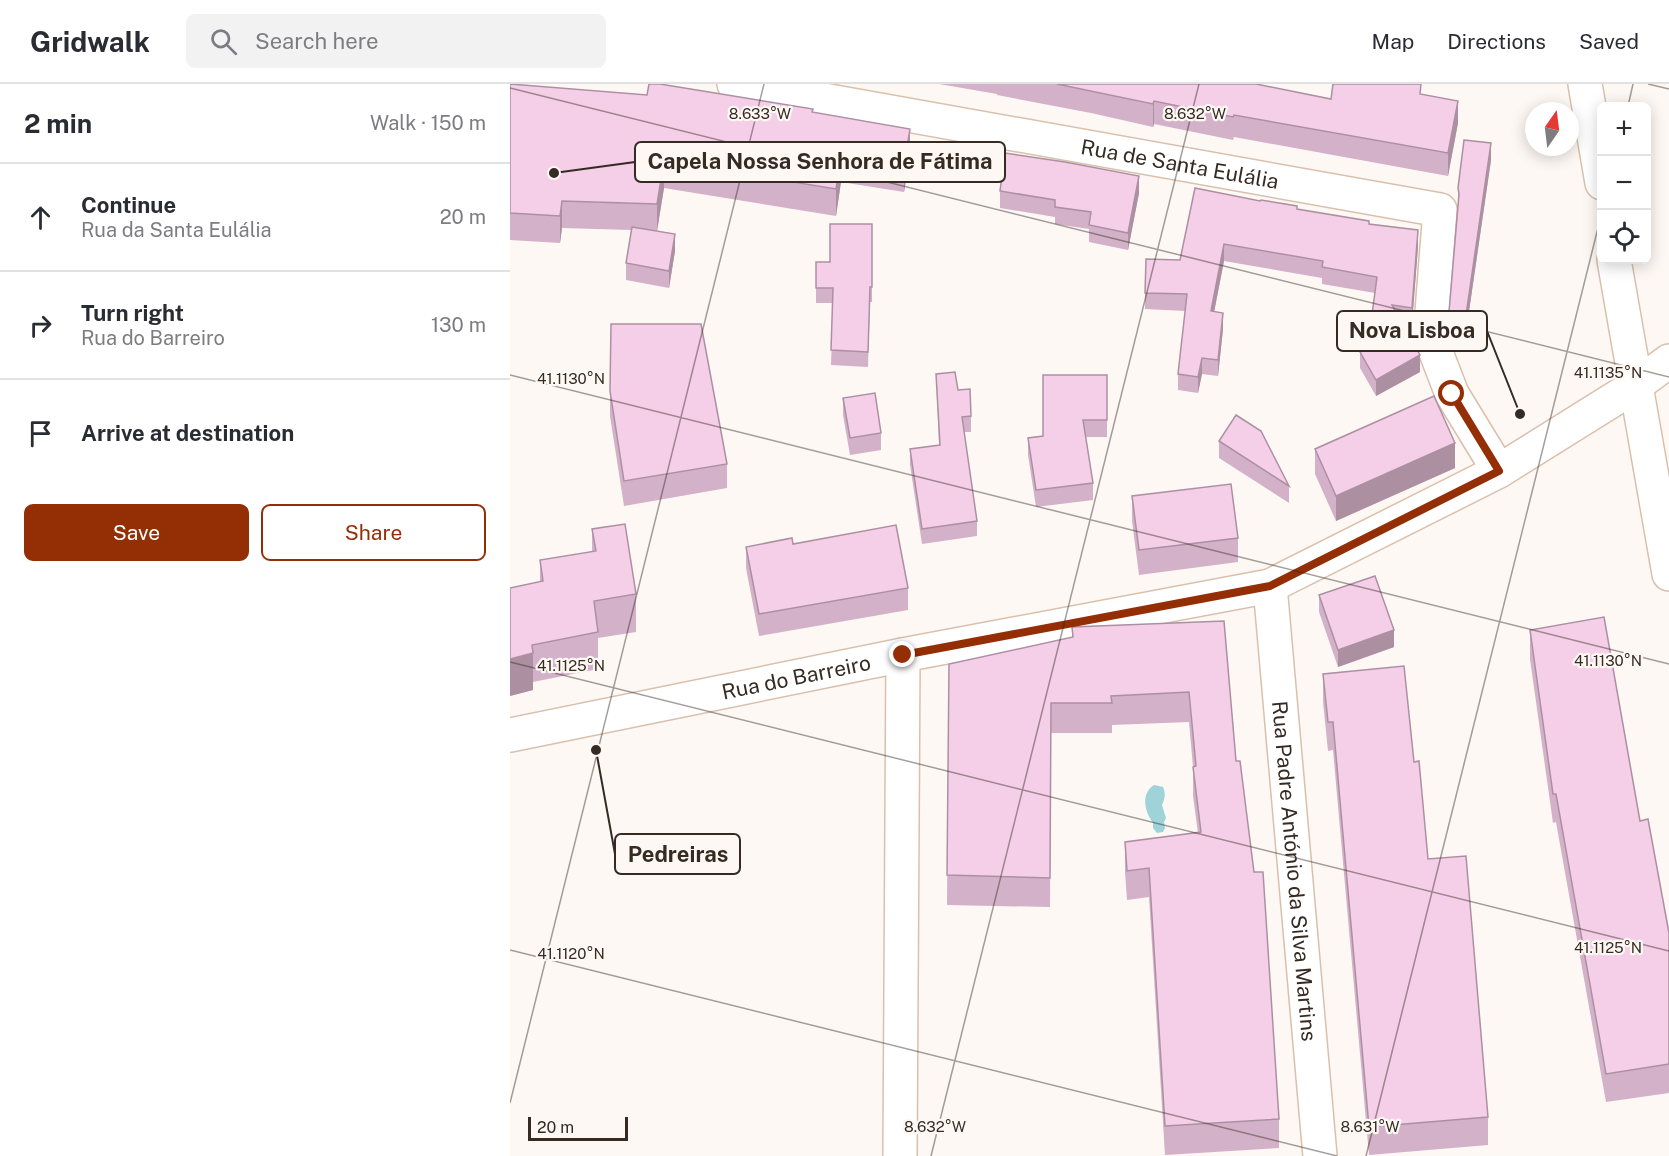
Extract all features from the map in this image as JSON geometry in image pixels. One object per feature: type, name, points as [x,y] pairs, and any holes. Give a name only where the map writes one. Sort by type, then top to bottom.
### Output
[{"type":"street","name":"Rua de Santa Eulália","points":[[734,84],[1440,210],[1430,336],[1452,394],[1499,471]]},
{"type":"street","points":[[1585,84],[1597,156]]},
{"type":"street","points":[[1615,264],[1669,574]]},
{"type":"street","name":"Rua do Barreiro","points":[[510,735],[903,655],[1270,586],[1499,471],[1635,386],[1669,361]]},
{"type":"street","name":"Rua Padre António da Silva Martins","points":[[1270,586],[1320,1156]]},
{"type":"street","points":[[900,1156],[903,655]]},
{"type":"water","points":[[1154,785],[1163,787],[1165,794],[1162,805],[1166,818],[1165,828],[1163,832],[1157,833],[1153,828],[1145,803],[1147,793]]},
{"type":"building","points":[[510,84],[647,95],[649,84],[660,84],[813,109],[812,112],[910,129],[904,165],[841,155],[836,189],[664,161],[657,204],[562,201],[560,216],[510,213]]},
{"type":"building","points":[[1057,84],[1256,84],[1331,99],[1333,84],[1421,84],[1420,94],[1458,101],[1448,153],[1234,115],[1233,117],[1154,101],[1153,104]]},
{"type":"building","points":[[1464,140],[1491,143],[1466,315],[1449,312],[1458,188]]},
{"type":"building","points":[[1005,153],[1139,176],[1128,233],[1089,225],[1091,212],[1055,207],[1055,200],[1000,191]]},
{"type":"building","points":[[1195,188],[1297,206],[1297,209],[1369,221],[1369,224],[1418,230],[1412,308],[1392,305],[1420,355],[1376,380],[1360,352],[1381,340],[1371,322],[1377,277],[1322,267],[1323,261],[1224,244],[1211,311],[1223,313],[1218,360],[1202,358],[1198,377],[1178,374],[1187,294],[1145,293],[1146,259],[1180,260]]},
{"type":"building","points":[[830,224],[872,224],[872,287],[870,287],[868,352],[831,350],[833,288],[816,288],[816,262],[830,262]]},
{"type":"building","points":[[632,227],[675,234],[669,271],[626,263]]},
{"type":"building","points":[[611,324],[701,324],[727,464],[624,481],[610,391]]},
{"type":"building","points":[[955,372],[958,390],[970,389],[971,416],[962,417],[977,521],[922,529],[910,449],[940,445],[936,374]]},
{"type":"building","points":[[1043,375],[1107,375],[1107,420],[1083,420],[1093,483],[1036,490],[1028,438],[1043,436]]},
{"type":"building","points":[[875,393],[881,433],[850,438],[843,398]]},
{"type":"building","points":[[1434,396],[1455,443],[1336,496],[1315,449]]},
{"type":"building","points":[[1236,415],[1261,431],[1289,486],[1219,441]]},
{"type":"building","points":[[1231,484],[1238,538],[1139,550],[1132,496]]},
{"type":"building","points":[[625,524],[636,594],[594,601],[598,632],[532,645],[533,653],[510,659],[510,588],[543,581],[540,560],[596,551],[592,529]]},
{"type":"building","points":[[896,525],[908,588],[759,614],[746,547],[792,538],[793,544]]},
{"type":"building","points":[[1375,576],[1394,630],[1338,650],[1319,595]]},
{"type":"building","points":[[1604,617],[1640,821],[1648,819],[1669,933],[1669,1064],[1606,1074],[1556,794],[1553,794],[1530,630]]},
{"type":"building","points":[[1224,621],[1236,761],[1240,761],[1254,872],[1263,872],[1279,1119],[1165,1126],[1149,868],[1127,871],[1125,842],[1201,832],[1193,767],[1196,766],[1189,692],[1111,696],[1112,703],[1051,703],[1050,878],[947,875],[949,664],[1073,637],[1072,627]]},
{"type":"building","points":[[1404,666],[1414,762],[1419,761],[1428,859],[1466,856],[1488,1117],[1369,1127],[1333,722],[1328,722],[1323,674]]},
{"type":"place","name":"Capela Nossa Senhora de Fátima","points":[[554,173]]},
{"type":"place","name":"Nova Lisboa","points":[[1520,414]]},
{"type":"place","name":"Pedreiras","points":[[596,750]]},
{"type":"route","points":[[903,655],[1270,586],[1499,471],[1452,394]]}]
